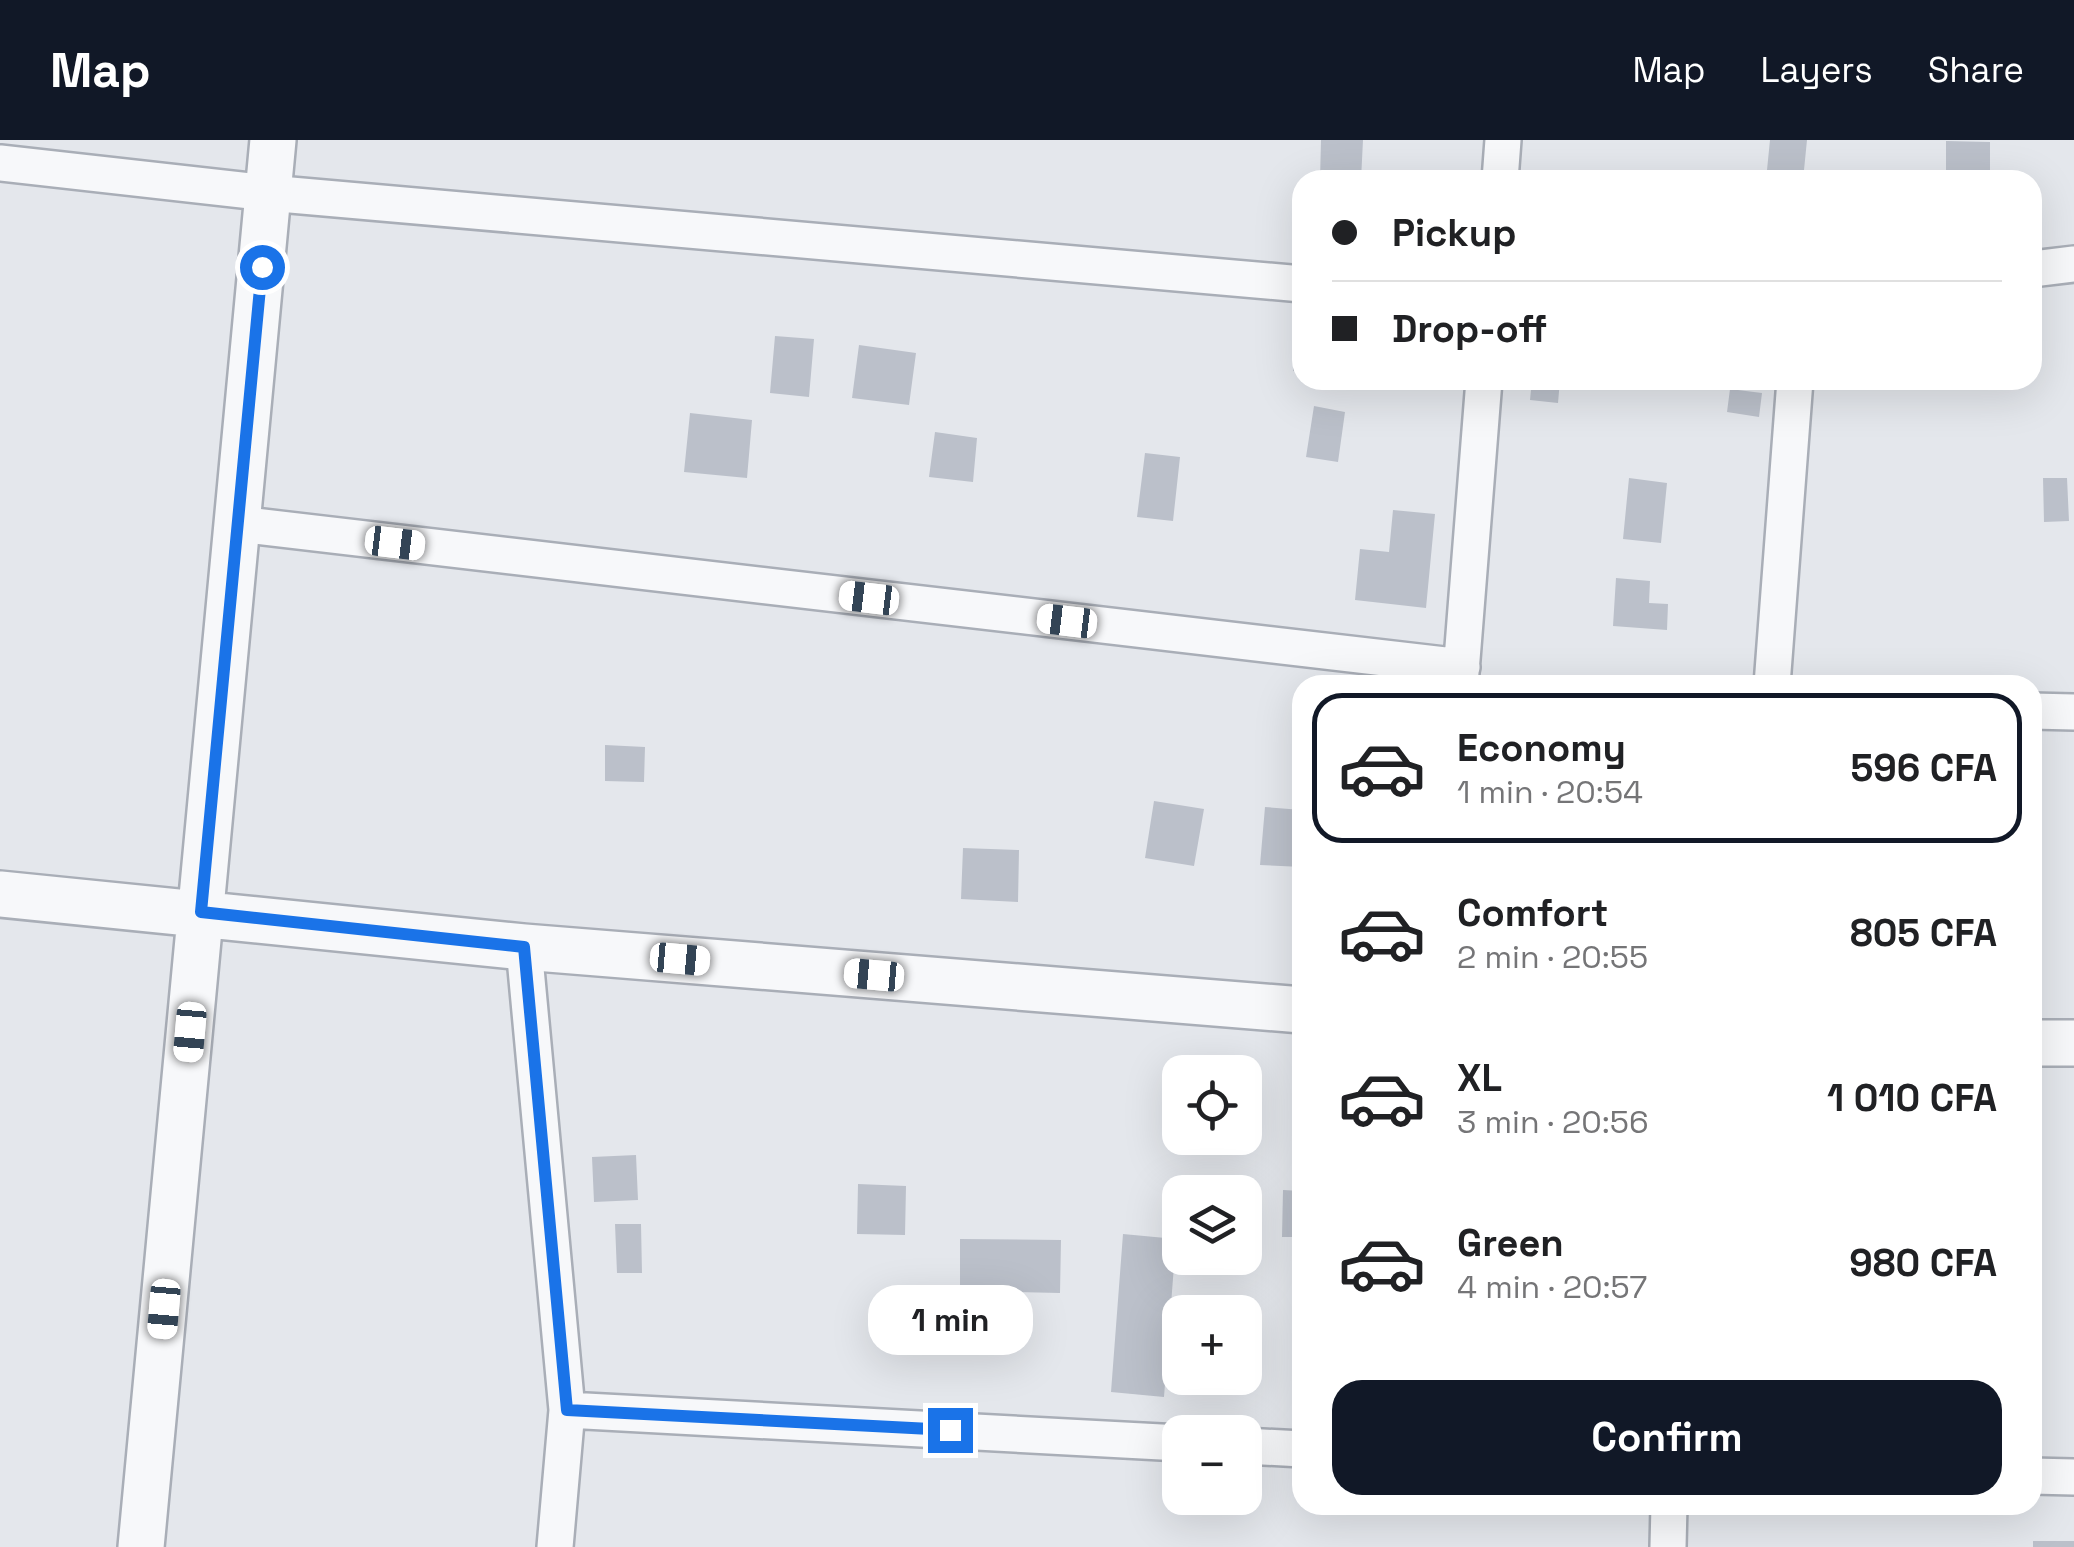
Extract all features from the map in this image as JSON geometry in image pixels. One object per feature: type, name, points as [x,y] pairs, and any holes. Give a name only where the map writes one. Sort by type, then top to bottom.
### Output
[{"type":"street","points":[[142,1547],[273,140]]},
{"type":"street","points":[[1501,170],[1503,140]]},
{"type":"street","points":[[0,163],[268,193],[1292,283]]},
{"type":"street","points":[[2042,267],[2074,264]]},
{"type":"street","points":[[1461,675],[1483,390]]},
{"type":"street","points":[[1773,675],[1794,390]]},
{"type":"street","points":[[237,524],[1453,675]]},
{"type":"street","points":[[2042,711],[2074,712]]},
{"type":"street","points":[[0,894],[524,947],[1292,1009]]},
{"type":"street","points":[[524,947],[567,1410],[555,1547]]},
{"type":"street","points":[[2042,1042],[2074,1043]]},
{"type":"street","points":[[567,1410],[1162,1442]]},
{"type":"street","points":[[1262,1447],[1292,1449]]},
{"type":"street","points":[[2042,1476],[2074,1477]]},
{"type":"street","points":[[1668,1547],[1669,1515]]},
{"type":"building","points":[[1321,140],[1363,140],[1362,170],[1320,170]]},
{"type":"building","points":[[1770,140],[1807,140],[1804,170],[1767,170]]},
{"type":"building","points":[[1946,141],[1990,142],[1990,170],[1946,170]]},
{"type":"building","points":[[775,336],[814,339],[809,397],[770,393]]},
{"type":"building","points":[[859,345],[916,353],[909,405],[852,398]]},
{"type":"building","points":[[1531,390],[1559,390],[1558,403],[1530,400]]},
{"type":"building","points":[[1730,390],[1762,393],[1759,417],[1727,412]]},
{"type":"building","points":[[1314,406],[1345,412],[1338,462],[1306,457]]},
{"type":"building","points":[[690,413],[752,420],[747,478],[684,472]]},
{"type":"building","points":[[935,432],[977,438],[973,482],[929,477]]},
{"type":"building","points":[[1145,453],[1180,457],[1173,521],[1137,517]]},
{"type":"building","points":[[1629,478],[1667,483],[1661,543],[1623,539]]},
{"type":"building","points":[[2043,478],[2067,478],[2069,521],[2044,522]]},
{"type":"building","points":[[1393,510],[1435,514],[1426,608],[1355,600],[1360,549],[1389,552]]},
{"type":"building","points":[[1616,578],[1650,581],[1649,603],[1668,604],[1667,630],[1613,626]]},
{"type":"building","points":[[605,745],[645,747],[644,782],[605,781]]},
{"type":"building","points":[[1154,801],[1204,809],[1194,866],[1145,858]]},
{"type":"building","points":[[1265,807],[1292,809],[1292,867],[1260,865]]},
{"type":"building","points":[[963,848],[1019,850],[1018,902],[961,899]]},
{"type":"building","points":[[636,1155],[638,1200],[594,1202],[592,1157]]},
{"type":"building","points":[[858,1184],[906,1186],[905,1235],[857,1234]]},
{"type":"building","points":[[1283,1190],[1292,1190],[1292,1237],[1282,1237]]},
{"type":"building","points":[[615,1224],[641,1224],[642,1273],[617,1273]]},
{"type":"building","points":[[1123,1234],[1162,1238],[1162,1275],[1173,1275],[1172,1295],[1162,1295],[1164,1397],[1111,1392]]},
{"type":"building","points":[[960,1239],[1061,1240],[1060,1293],[960,1291]]},
{"type":"building","points":[[2033,1541],[2074,1541],[2074,1547],[2033,1547]]},
{"type":"route","points":[[262,267],[201,912],[524,947],[567,1410],[950,1430]]}]
